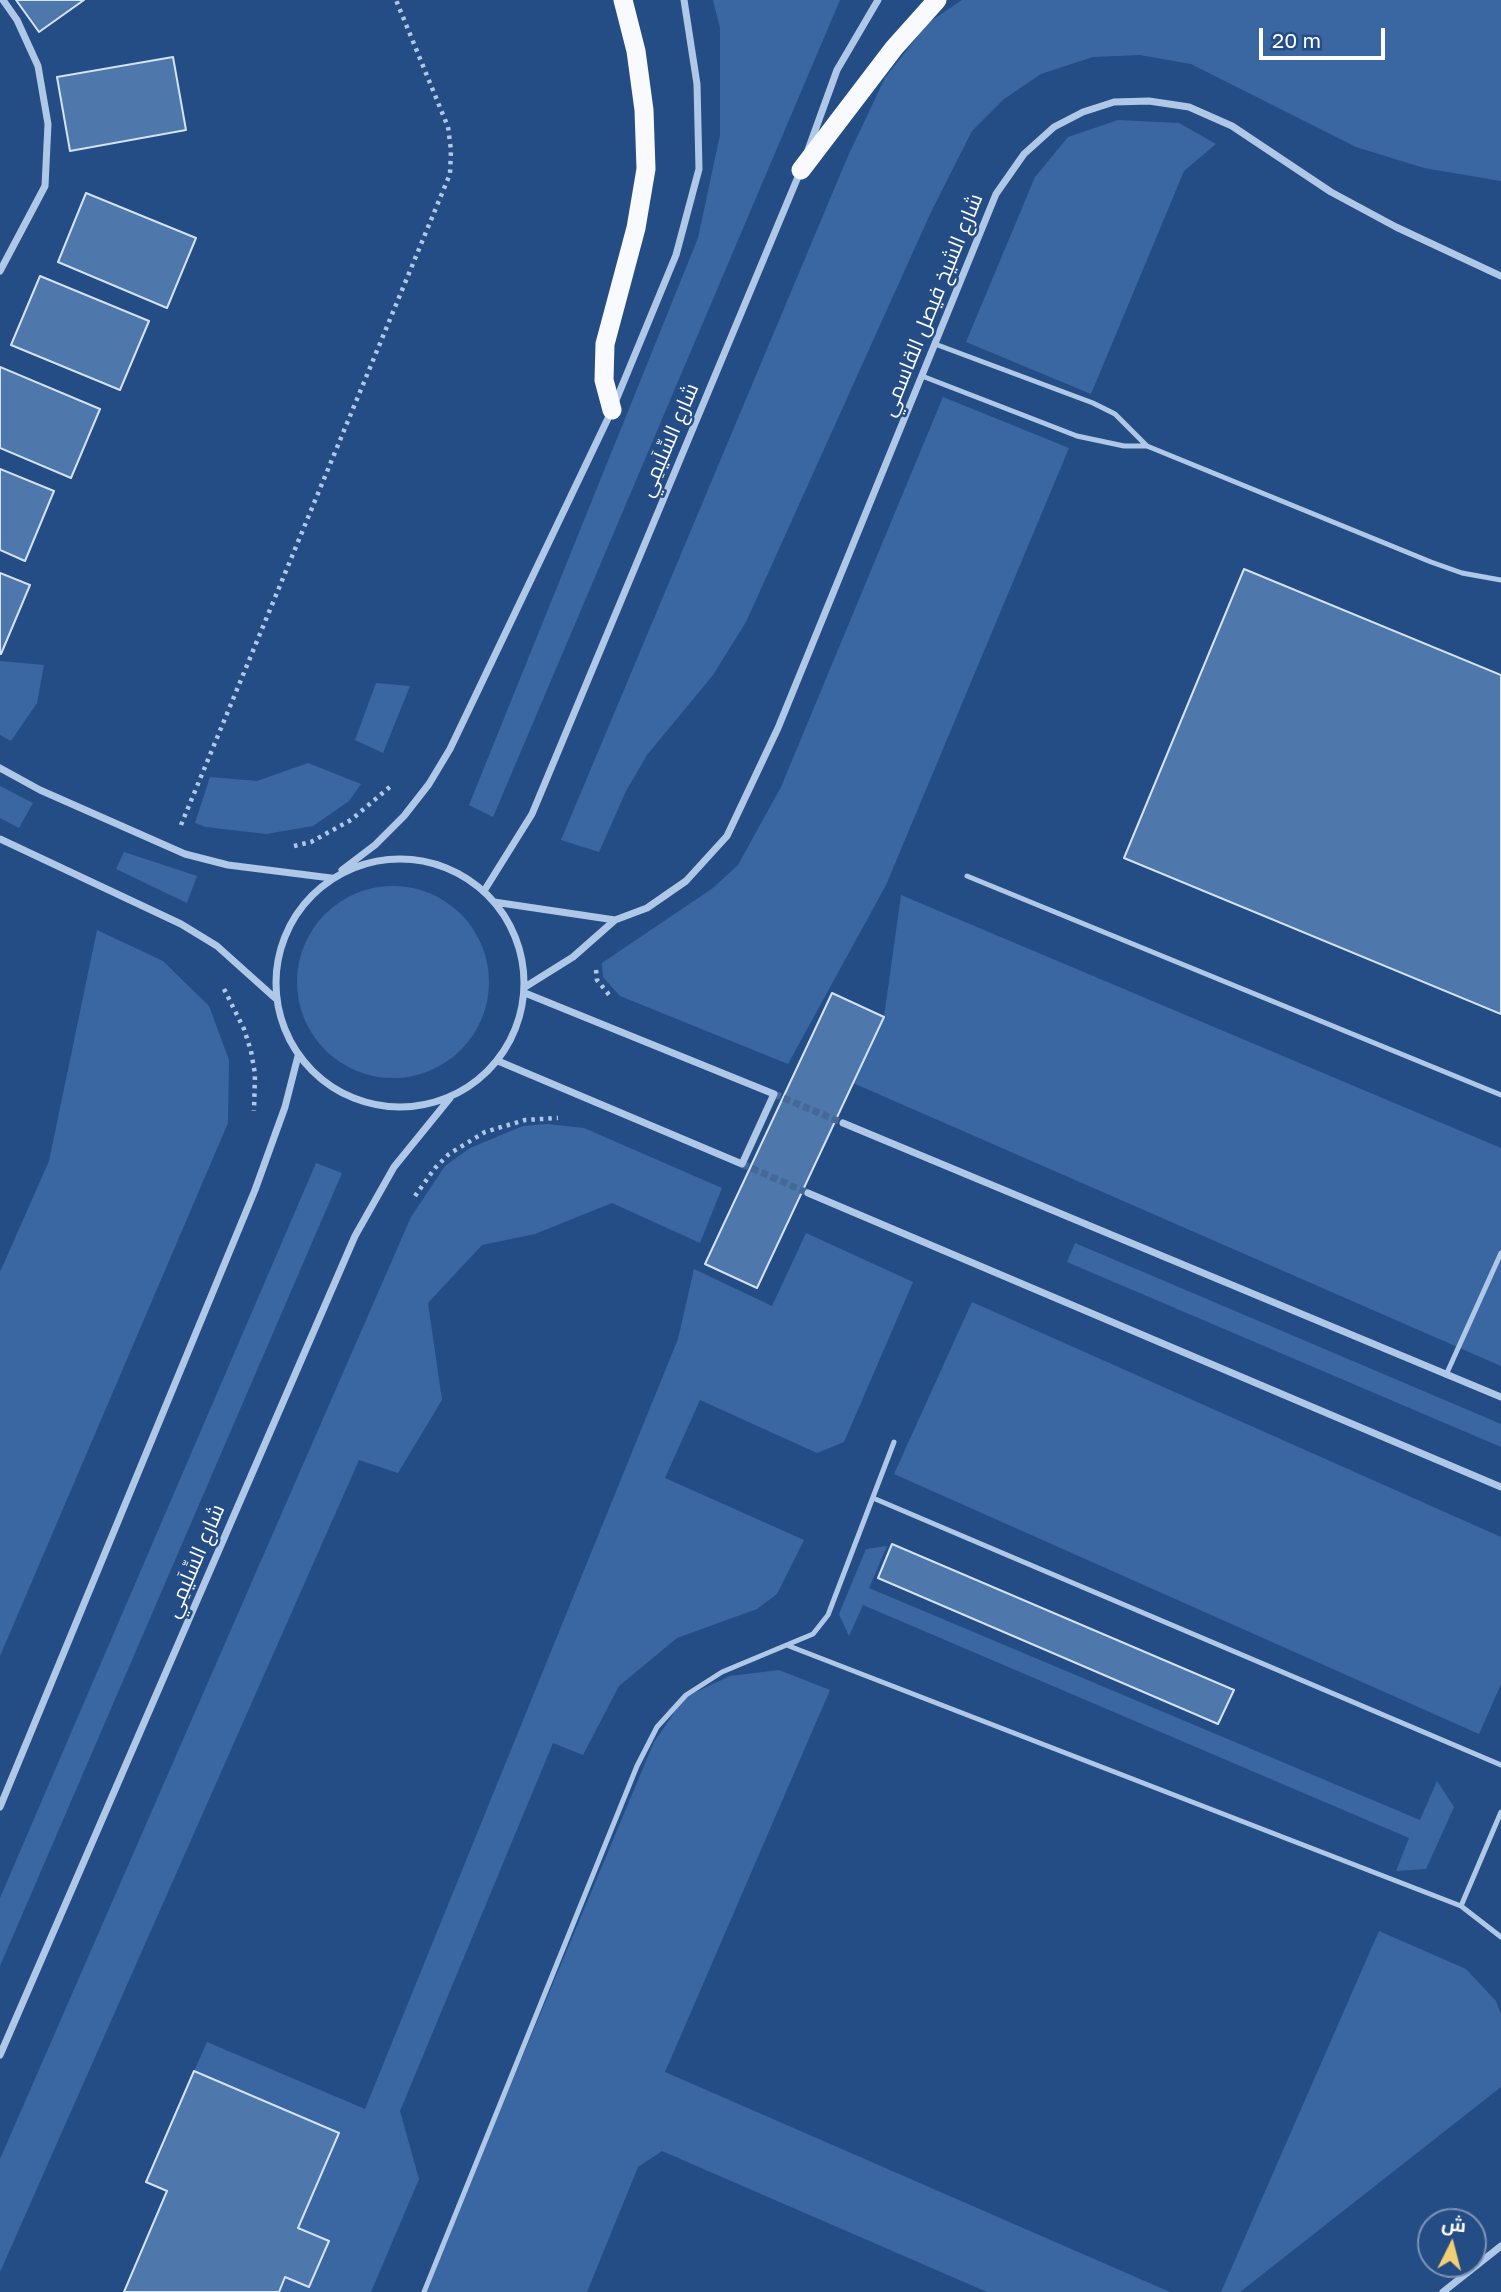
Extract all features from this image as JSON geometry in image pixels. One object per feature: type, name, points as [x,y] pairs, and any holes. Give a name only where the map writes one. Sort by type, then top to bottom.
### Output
[{"type":"highway","points":[[611,410],[604,380],[605,344],[636,228],[646,169],[638,63],[623,0]]},
{"type":"highway","points":[[801,170],[894,48],[937,0]]},
{"type":"street","points":[[0,271],[45,186],[48,124],[38,66],[17,20],[3,0]]},
{"type":"street","points":[[342,870],[379,859],[417,859],[453,870],[484,891],[494,902],[519,943],[525,990],[512,1040],[498,1061],[477,1082],[450,1098],[409,1108],[366,1104],[328,1085],[298,1056],[282,1029],[275,998],[278,952],[298,910],[331,878],[375,845],[404,816],[429,784],[450,749],[611,410],[676,255],[699,169],[697,84],[684,0]]},
{"type":"street","name":"شارع السِّلَيمِي","points":[[484,891],[532,814],[801,170],[836,70],[878,0]]},
{"type":"street","name":"شارع الشيخ فيصل القاسمي","points":[[525,990],[573,957],[615,920],[647,908],[686,881],[715,852],[738,818],[996,194],[1024,154],[1054,127],[1083,112],[1114,102],[1149,101],[1189,107],[1232,126],[1331,192],[1396,227],[1501,275]]},
{"type":"street","points":[[0,768],[40,790],[171,849],[228,865],[331,878]]},
{"type":"street","points":[[0,839],[181,925],[226,953],[275,998]]},
{"type":"street","name":"شارع الشيخ فيصل القاسمي","points":[[494,902],[615,920]]},
{"type":"street","points":[[498,1061],[741,1164],[774,1094],[525,990]]},
{"type":"street","points":[[0,1807],[255,1190],[285,1107],[298,1056]]},
{"type":"street","name":"شارع السِّلَيمِي","points":[[0,2054],[355,1236],[376,1193],[450,1098]]},
{"type":"street","points":[[843,1123],[1501,1397]]},
{"type":"street","points":[[808,1193],[1501,1486]]},
{"type":"street","points":[[1443,2292],[1501,2246]]},
{"type":"lane","points":[[935,344],[1093,403],[1115,414],[1147,446]]},
{"type":"lane","points":[[922,376],[1077,436],[1124,446],[1147,446],[1431,562],[1462,573],[1501,580]]},
{"type":"lane","points":[[967,876],[1501,1095]]},
{"type":"lane","points":[[1446,1375],[1501,1252]]},
{"type":"lane","points":[[424,2292],[637,1766],[657,1727],[686,1695],[722,1672],[813,1634],[828,1615],[894,1442]]},
{"type":"lane","points":[[873,1499],[1501,1765]]},
{"type":"lane","points":[[789,1646],[1461,1906],[1501,1937]]},
{"type":"lane","points":[[1461,1906],[1501,1812]]},
{"type":"path","points":[[171,849],[450,174],[452,150],[448,127],[396,0]]},
{"type":"path","points":[[291,847],[311,842],[351,820],[395,782]]},
{"type":"path","points":[[219,980],[244,1029],[251,1051],[256,1098],[253,1123]]},
{"type":"path","points":[[415,1196],[449,1154],[485,1132],[525,1119],[558,1118]]},
{"type":"shaded area","points":[[713,0],[840,0],[493,817],[469,805],[698,238],[720,135],[720,28]]},
{"type":"shaded area","points":[[962,0],[1501,0],[1501,181],[1424,168],[1356,147],[1191,64],[1140,55],[1093,57],[1041,74],[1004,99],[972,131],[931,212],[746,622],[713,675],[647,755],[626,791],[599,852],[561,840],[848,156],[885,78],[928,23]]},
{"type":"shaded area","points":[[1118,120],[1179,123],[1216,144],[1184,171],[1091,394],[966,342],[1035,177],[1068,137]]},
{"type":"shaded area","points":[[943,397],[1069,448],[886,885],[788,1064],[620,996],[603,977],[602,963],[713,888],[738,865],[781,787]]},
{"type":"shaded area","points":[[0,661],[44,665],[37,703],[11,741],[0,735]]},
{"type":"shaded area","points":[[376,683],[410,686],[383,753],[355,740]]},
{"type":"shaded area","points":[[308,763],[361,784],[349,801],[313,826],[266,834],[206,827],[195,823],[210,777],[257,781]]},
{"type":"shaded area","points":[[0,786],[33,803],[19,828],[0,818]]},
{"type":"shaded area","points":[[124,852],[197,876],[187,903],[116,869]]},
{"type":"shaded area","points":[[393,886],[430,893],[461,914],[482,945],[489,982],[482,1019],[461,1050],[430,1071],[393,1078],[356,1071],[325,1050],[304,1019],[297,982],[304,945],[325,914],[356,893]]},
{"type":"shaded area","points":[[901,895],[1501,1148],[1501,1366],[853,1083],[884,1017]]},
{"type":"shaded area","points":[[97,930],[163,961],[209,1006],[229,1060],[228,1123],[0,1656],[0,1272],[49,1161]]},
{"type":"shaded area","points":[[547,1124],[584,1128],[722,1188],[700,1243],[612,1203],[535,1234],[482,1245],[428,1303],[442,1400],[398,1473],[359,1460],[0,2272],[0,2159],[411,1217],[445,1166],[470,1148],[523,1126]]},
{"type":"shaded area","points":[[316,1163],[342,1173],[0,1966],[0,1898]]},
{"type":"shaded area","points":[[806,1233],[913,1282],[844,1442],[817,1453],[700,1400],[665,1478],[804,1540],[777,1594],[757,1609],[677,1638],[619,1686],[583,1755],[553,1743],[400,2111],[419,2179],[371,2292],[279,2292],[285,2277],[309,2287],[329,2241],[298,2228],[339,2133],[194,2071],[207,2042],[365,2109],[678,1339],[694,1269],[772,1306]]},
{"type":"shaded area","points":[[1075,1243],[1501,1424],[1501,1447],[1067,1262]]},
{"type":"shaded area","points":[[972,1302],[1501,1537],[1501,1684],[1479,1734],[894,1474]]},
{"type":"shaded area","points":[[887,1546],[869,1588],[1420,1820],[1437,1781],[1454,1807],[1426,1869],[1396,1871],[1409,1838],[863,1605],[849,1636],[839,1614],[866,1549]]},
{"type":"shaded area","points":[[779,1670],[830,1690],[665,2072],[1170,2292],[987,2292],[662,2151],[638,2167],[587,2292],[424,2292],[654,1742],[685,1697],[730,1676]]},
{"type":"shaded area","points":[[1379,1931],[1466,1969],[1496,2001],[1501,2014],[1501,2087],[1240,2292],[1221,2292]]},
{"type":"building","points":[[16,0],[84,0],[39,32]]},
{"type":"building","points":[[173,57],[186,130],[70,151],[57,77]]},
{"type":"building","points":[[86,193],[196,238],[167,308],[58,262]]},
{"type":"building","points":[[40,276],[149,321],[120,390],[11,345]]},
{"type":"building","points":[[0,367],[100,409],[71,478],[0,448]]},
{"type":"building","points":[[0,469],[54,491],[25,561],[0,550]]},
{"type":"building","points":[[1244,569],[1501,675],[1501,1014],[1124,858]]},
{"type":"building","points":[[0,573],[30,585],[1,654],[0,654]]},
{"type":"building","points":[[832,993],[884,1017],[757,1288],[705,1264]]},
{"type":"building","points":[[892,1544],[1234,1690],[1218,1724],[878,1578]]},
{"type":"building","points":[[194,2071],[339,2133],[298,2228],[329,2241],[309,2287],[285,2277],[279,2292],[124,2292],[167,2191],[146,2182]]},
{"type":"tunnel","points":[[774,1094],[843,1123]]},
{"type":"tunnel","points":[[742,1164],[808,1193]]}]
